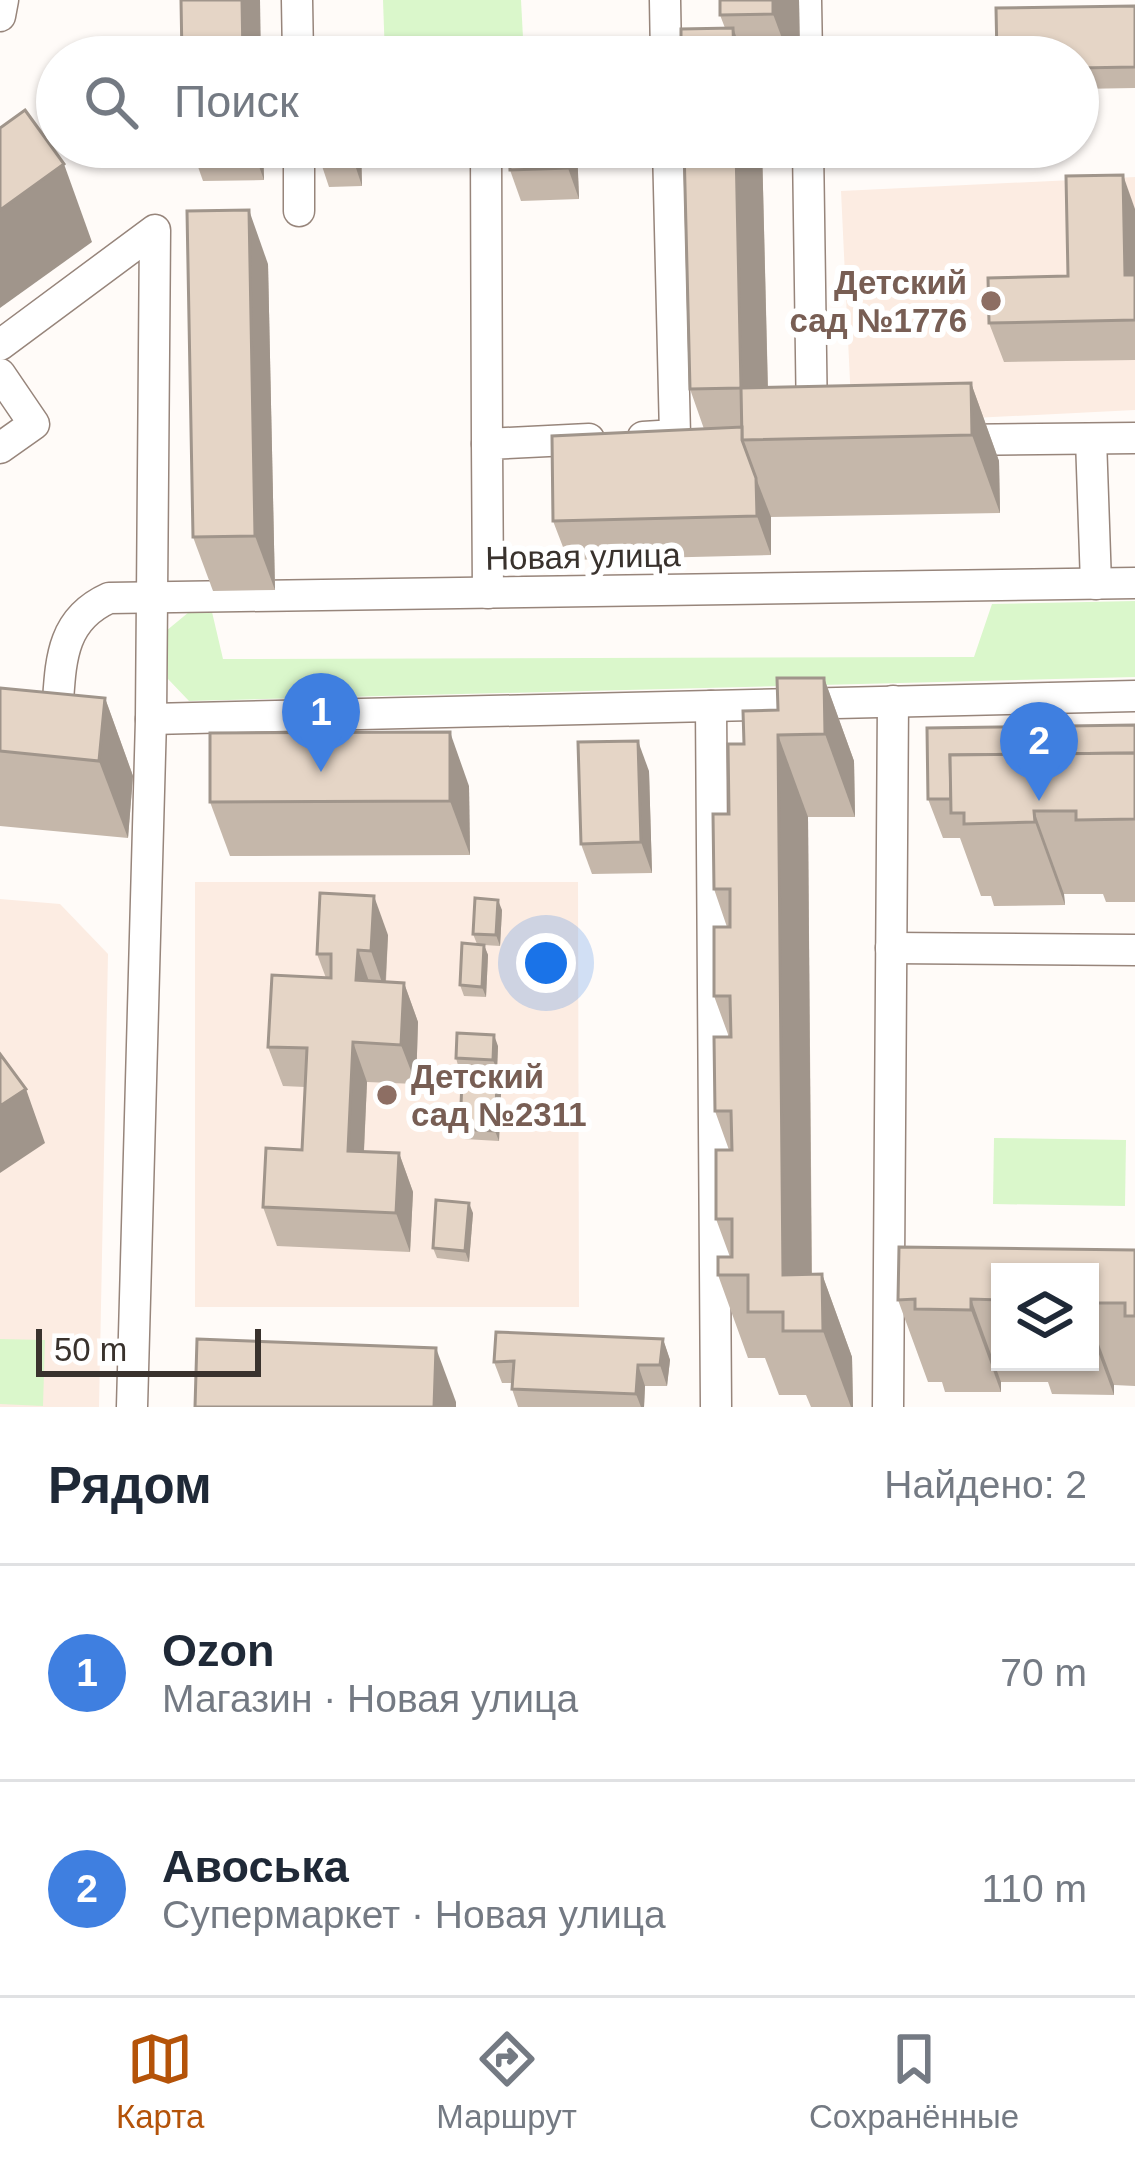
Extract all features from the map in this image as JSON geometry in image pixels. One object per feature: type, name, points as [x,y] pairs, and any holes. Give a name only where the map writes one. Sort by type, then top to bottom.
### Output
[{"type":"street","points":[[0,16],[3,0]]},
{"type":"street","points":[[297,0],[298,36]]},
{"type":"street","points":[[665,0],[666,36]]},
{"type":"street","points":[[806,0],[807,36]]},
{"type":"street","points":[[299,168],[299,211]]},
{"type":"street","points":[[486,168],[488,593]]},
{"type":"street","points":[[487,444],[675,435],[669,168]]},
{"type":"street","points":[[808,168],[812,442],[836,442]]},
{"type":"street","points":[[0,345],[155,230],[152,719],[132,1407]]},
{"type":"street","points":[[0,374],[34,424],[0,448]]},
{"type":"street","points":[[928,441],[1135,438]]},
{"type":"street","points":[[1091,439],[1096,584]]},
{"type":"street","name":"Новая улица","points":[[0,710],[57,715],[62,652],[70,627],[87,608],[109,598],[1135,583]]},
{"type":"street","points":[[152,719],[1135,696]]},
{"type":"street","points":[[889,1407],[900,1251],[891,948],[893,701]]},
{"type":"street","points":[[711,706],[716,1407]]},
{"type":"street","points":[[891,948],[1135,950]]},
{"type":"shaded area","name":"Детский сад №1776","points":[[1135,177],[1135,410],[852,424],[841,191]]},
{"type":"shaded area","name":"Детский сад №2311","points":[[195,882],[578,882],[579,1307],[195,1307]]},
{"type":"shaded area","points":[[0,899],[60,904],[108,954],[99,1407],[0,1407]]},
{"type":"green space","points":[[383,0],[521,0],[523,36],[384,36]]},
{"type":"green space","points":[[1135,601],[1135,677],[189,701],[168,679],[166,631],[189,612],[212,612],[223,659],[974,657],[992,604]]},
{"type":"green space","points":[[994,1138],[1126,1140],[1125,1206],[993,1204]]},
{"type":"green space","points":[[0,1339],[45,1340],[43,1406],[0,1404]]},
{"type":"building","points":[[181,0],[242,0],[243,36],[182,36]]},
{"type":"building","points":[[720,0],[773,0],[773,14],[720,15]]},
{"type":"building","points":[[1135,6],[1135,67],[1099,68],[1099,36],[997,36],[996,8]]},
{"type":"building","points":[[733,28],[733,36],[681,36],[681,29]]},
{"type":"building","points":[[25,110],[36,125],[36,168],[58,168],[0,210],[0,128]]},
{"type":"building","points":[[685,168],[736,168],[741,388],[690,389]]},
{"type":"building","points":[[1123,175],[1125,275],[1135,275],[1135,320],[989,323],[988,278],[1068,276],[1066,176]]},
{"type":"building","points":[[249,210],[255,536],[193,537],[187,211]]},
{"type":"building","points":[[971,383],[972,435],[742,440],[741,388]]},
{"type":"building","points":[[742,427],[756,478],[757,516],[553,521],[552,436]]},
{"type":"building","points":[[777,678],[824,678],[825,734],[778,735],[783,1275],[822,1274],[823,1331],[783,1331],[783,1312],[748,1312],[748,1275],[718,1275],[718,1257],[732,1257],[732,1219],[716,1219],[716,1150],[732,1150],[731,1111],[715,1111],[714,1037],[731,1037],[730,996],[714,996],[714,927],[730,927],[730,889],[714,889],[713,814],[729,814],[728,744],[744,744],[743,711],[778,710]]},
{"type":"building","points":[[0,688],[105,698],[99,761],[0,751]]},
{"type":"building","points":[[1135,725],[1135,753],[950,755],[951,799],[928,799],[927,728]]},
{"type":"building","points":[[450,732],[450,801],[210,802],[210,733]]},
{"type":"building","points":[[638,741],[641,842],[581,844],[578,742]]},
{"type":"building","points":[[1135,753],[1135,819],[1076,820],[1076,811],[1034,811],[1035,822],[964,824],[964,813],[951,813],[950,755]]},
{"type":"building","points":[[320,893],[374,896],[371,951],[358,950],[356,980],[404,983],[401,1045],[353,1042],[348,1151],[399,1153],[396,1213],[263,1207],[266,1148],[302,1150],[307,1048],[268,1047],[272,975],[331,978],[331,954],[317,954]]},
{"type":"building","points":[[475,898],[498,900],[496,935],[473,934]]},
{"type":"building","points":[[462,943],[484,945],[482,987],[460,985]]},
{"type":"building","points":[[457,1033],[494,1035],[493,1060],[456,1058]]},
{"type":"building","points":[[0,1054],[26,1089],[0,1106]]},
{"type":"building","points":[[462,1081],[497,1083],[495,1131],[460,1129]]},
{"type":"building","points":[[436,1200],[469,1203],[465,1251],[433,1248]]},
{"type":"building","points":[[899,1247],[1135,1250],[1135,1316],[1125,1316],[1125,1303],[1099,1303],[1099,1263],[991,1263],[991,1300],[971,1299],[971,1310],[915,1309],[915,1299],[898,1300]]},
{"type":"building","points":[[496,1332],[663,1339],[660,1365],[638,1365],[636,1394],[512,1389],[514,1361],[494,1362]]},
{"type":"building","points":[[197,1339],[436,1348],[434,1407],[195,1407]]},
{"type":"place","name":"Детский сад №1776","points":[[991,301]]},
{"type":"place","name":"Ozon","points":[[321,772]]},
{"type":"place","name":"Авоська","points":[[1039,801]]},
{"type":"place","name":"Детский сад №2311","points":[[387,1095]]}]
